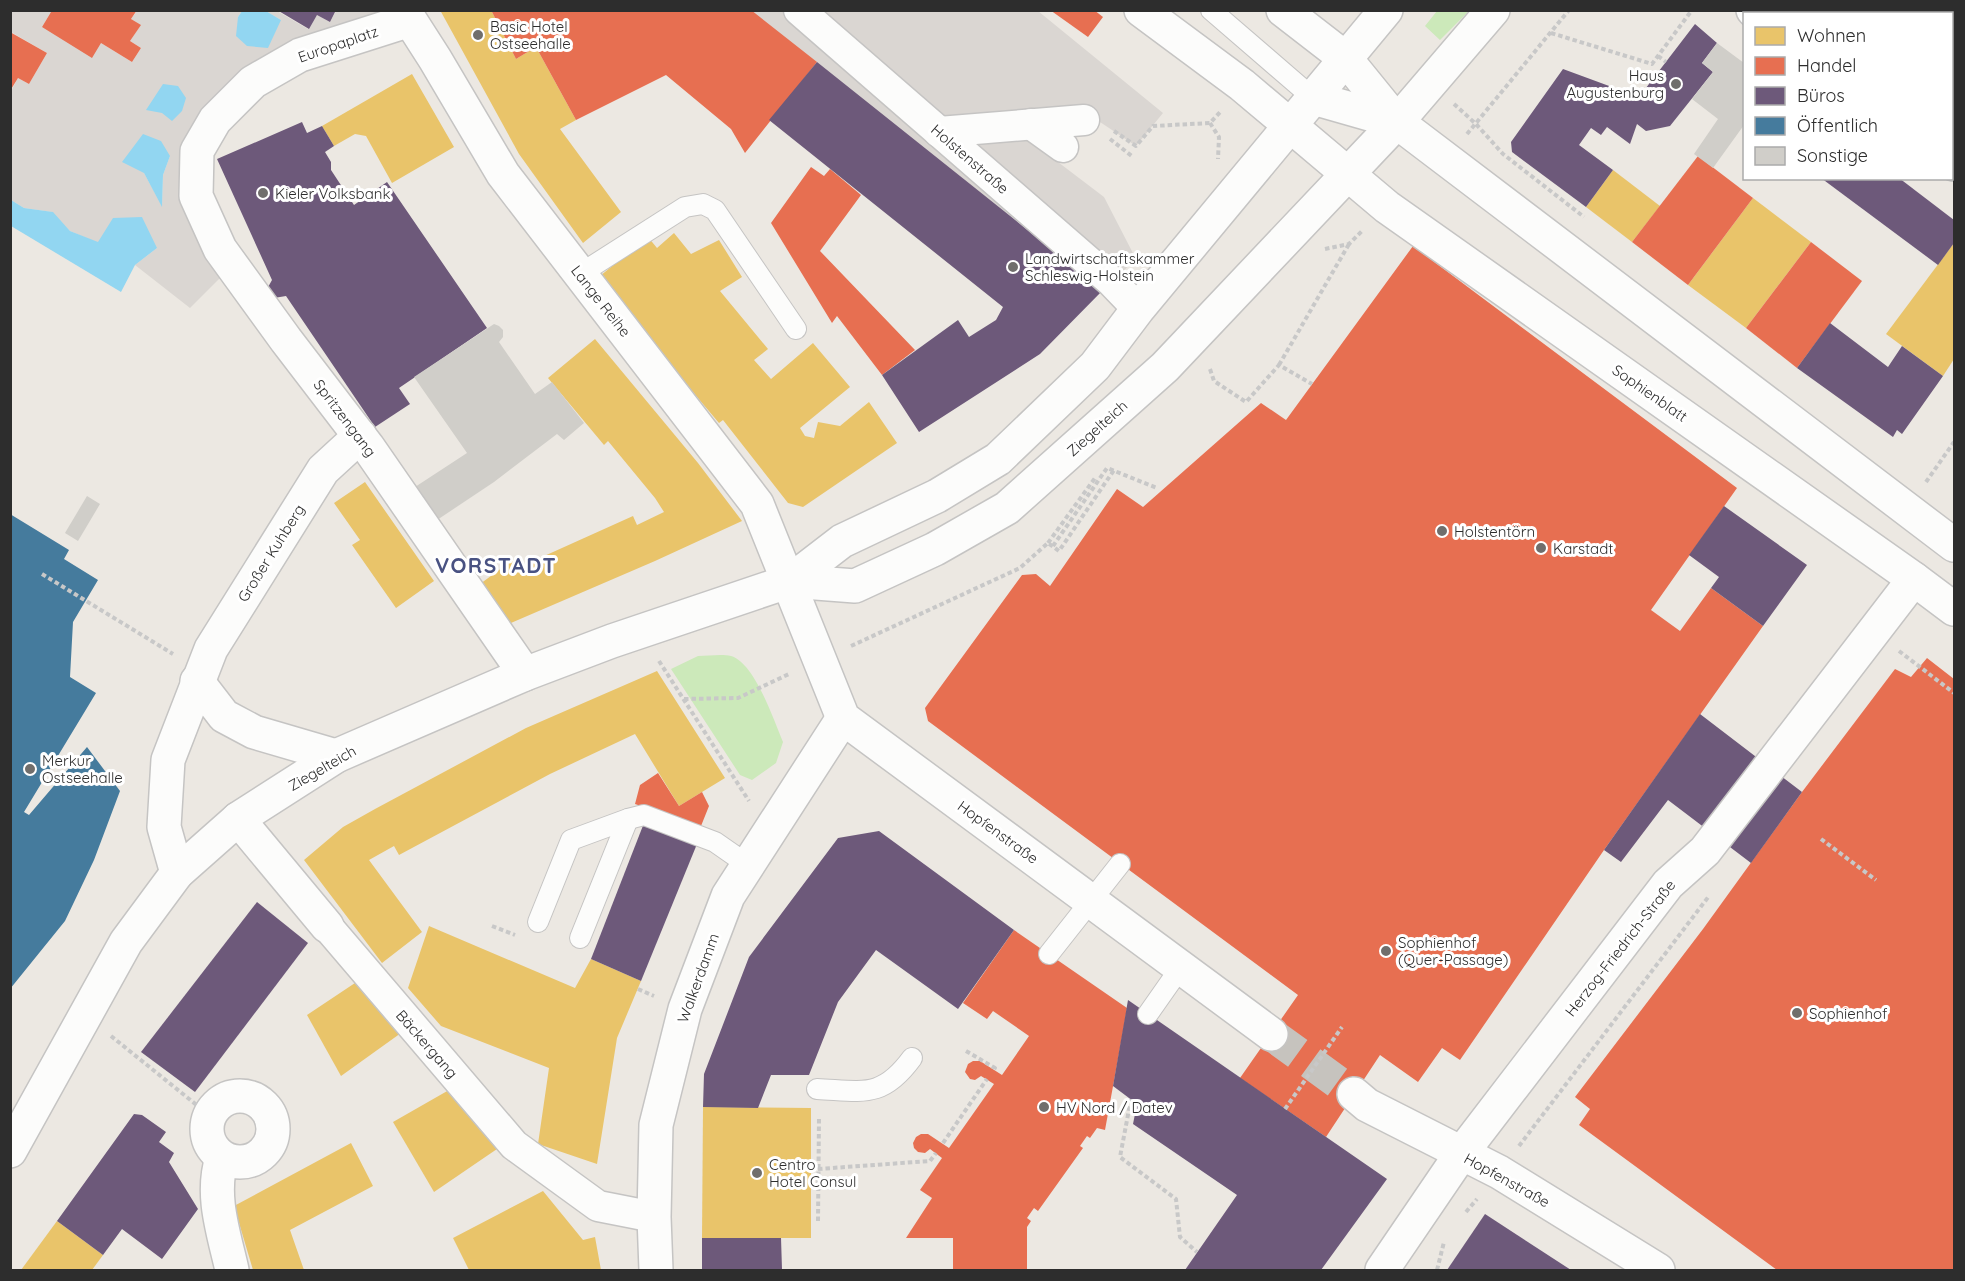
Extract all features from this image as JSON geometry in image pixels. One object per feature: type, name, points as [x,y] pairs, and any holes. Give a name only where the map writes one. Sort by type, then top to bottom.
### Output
[{"type":"street","name":"Holstenstraße","points":[[799,10],[1112,282],[1138,309]]},
{"type":"street","name":"Sophienblatt","points":[[1141,10],[1242,85],[1386,207],[1954,609]]},
{"type":"street","points":[[1283,10],[1345,58],[1397,122],[1954,545]]},
{"type":"street","name":"Ziegelteich","points":[[10,1151],[126,942],[177,873],[238,819],[336,756],[525,674],[790,581],[842,541],[937,496],[998,459],[1095,366],[1138,309],[1386,10]]},
{"type":"street","name":"Ziegelteich","points":[[790,581],[855,586],[935,549],[1007,508],[1165,368],[1397,122],[1493,10]]},
{"type":"street","name":"Europaplatz","points":[[197,151],[215,120],[253,82],[300,55],[407,15]]},
{"type":"street","name":"Lange Reihe","points":[[407,15],[503,174],[757,504],[790,581]]},
{"type":"street","points":[[1313,98],[1397,122]]},
{"type":"street","points":[[939,132],[1084,120]]},
{"type":"street","points":[[1031,124],[1062,147]]},
{"type":"street","name":"Spritzengang","points":[[197,151],[196,196],[220,249],[360,436],[525,674]]},
{"type":"street","name":"Großer Kuhberg","points":[[177,873],[165,827],[168,760],[211,649],[323,470],[360,436]]},
{"type":"street","name":"Herzog-Friedrich-Straße","points":[[1382,1270],[1461,1154],[1668,884],[1705,851],[1914,579]]},
{"type":"street","points":[[790,581],[843,718]]},
{"type":"street","points":[[200,676],[224,716],[255,732],[336,756]]},
{"type":"street","name":"Walkerdamm","points":[[656,1270],[654,1218],[656,1125],[685,1009],[728,896],[843,718]]},
{"type":"street","name":"Hopfenstraße","points":[[843,718],[1271,1034]]},
{"type":"street","name":"Bäckergang","points":[[238,819],[514,1145],[598,1206],[654,1218]]},
{"type":"street","name":"Hopfenstraße","points":[[1354,1094],[1367,1105],[1499,1172],[1658,1270]]},
{"type":"street","points":[[242,1095],[261,1102],[273,1119],[272,1140],[261,1156],[242,1164],[222,1158],[207,1139],[208,1115],[223,1100],[242,1095]]},
{"type":"street","points":[[222,1158],[218,1172],[217,1201],[232,1270]]},
{"type":"lane","points":[[1211,10],[1313,98]]},
{"type":"lane","points":[[580,274],[685,207],[703,204],[715,210],[796,328]]},
{"type":"lane","points":[[538,922],[572,840],[628,819],[644,815],[699,835],[715,842],[748,865]]},
{"type":"lane","points":[[580,938],[628,819]]},
{"type":"lane","points":[[1049,954],[1120,864]]},
{"type":"lane","points":[[1148,1014],[1181,967]]},
{"type":"lane","points":[[817,1089],[861,1091],[883,1087],[900,1075],[912,1058]]},
{"type":"path","points":[[1551,33],[1652,64],[1692,10]]},
{"type":"path","points":[[1658,56],[1666,62]]},
{"type":"path","points":[[1084,120],[1088,113],[1136,146],[1153,126],[1210,123]]},
{"type":"path","points":[[1214,381],[1246,402],[1279,365],[1349,244]]},
{"type":"path","points":[[1279,365],[1312,384]]},
{"type":"path","points":[[1908,510],[1954,442]]},
{"type":"path","points":[[1053,546],[1107,468],[1157,488]]},
{"type":"path","points":[[684,699],[738,698],[1020,568],[1048,543],[1059,551],[1114,470]]},
{"type":"path","points":[[42,574],[200,676]]},
{"type":"path","points":[[641,632],[770,832]]},
{"type":"path","points":[[1899,651],[1954,693]]},
{"type":"path","points":[[1821,839],[1876,880]]},
{"type":"path","points":[[1461,1218],[1499,1172],[1712,891]]},
{"type":"path","points":[[1285,1109],[1342,1027]]},
{"type":"path","points":[[966,1052],[995,1068],[993,1069]]},
{"type":"path","points":[[138,1058],[208,1115]]},
{"type":"path","points":[[943,1143],[987,1079]]},
{"type":"path","points":[[817,1089],[819,1102],[818,1221]]},
{"type":"path","points":[[1131,1100],[1120,1157],[1176,1199],[1180,1238],[1197,1252]]},
{"type":"path","points":[[818,1169],[930,1161],[936,1153]]},
{"type":"path","points":[[1434,1253],[1446,1236],[1437,1270]]},
{"type":"green space","points":[[1437,11],[1469,11],[1440,40],[1425,26]]},
{"type":"green space","points":[[727,655],[740,661],[756,681],[769,707],[783,742],[776,763],[752,780],[740,775],[671,669],[698,656]]},
{"type":"shaded area","points":[[11,11],[48,11],[51,12],[42,27],[101,43],[132,62],[141,48],[130,41],[140,26],[131,19],[137,11],[242,11],[238,17],[281,20],[266,11],[277,11],[308,29],[317,15],[330,22],[336,11],[400,11],[249,72],[189,145],[224,274],[190,308],[135,265],[157,248],[98,243],[70,231],[52,212],[24,208],[11,200],[11,91],[18,78],[29,84],[47,53],[11,32]],"holes":[[[170,156],[163,175],[162,206],[144,173]]]},
{"type":"shaded area","points":[[751,11],[1038,11],[1163,113],[1136,146],[1088,114],[1054,159],[1104,197],[1136,259],[1103,290]]},
{"type":"water","points":[[242,11],[266,11],[281,20],[268,48],[247,46],[236,36],[238,17]]},
{"type":"water","points":[[163,84],[178,86],[186,98],[182,111],[172,121],[162,113],[146,110]]},
{"type":"water","points":[[143,134],[161,141],[170,156],[163,175],[162,207],[144,173],[122,162]]},
{"type":"water","points":[[11,200],[24,208],[53,212],[70,231],[98,242],[113,218],[142,217],[157,248],[135,265],[121,292],[11,226]]},
{"type":"building: Wohnen","points":[[440,10],[491,10],[516,59],[536,47],[576,120],[560,129],[621,212],[583,243],[519,154]]},
{"type":"building: Wohnen","points":[[412,74],[454,147],[392,183],[366,136],[355,134],[334,146],[322,126]]},
{"type":"building: Wohnen","points":[[1613,170],[1660,206],[1632,242],[1586,207]]},
{"type":"building: Wohnen","points":[[1753,198],[1811,242],[1746,328],[1688,285]]},
{"type":"building: Wohnen","points":[[674,233],[691,254],[719,240],[742,277],[720,291],[768,349],[754,360],[771,379],[813,343],[850,387],[800,428],[805,436],[814,438],[818,422],[840,426],[869,402],[897,443],[803,507],[788,503],[723,420],[719,423],[654,346],[600,276],[648,237],[657,248]]},
{"type":"building: Wohnen","points":[[1954,243],[1954,359],[1943,376],[1886,334]]},
{"type":"building: Wohnen","points":[[595,339],[698,463],[742,521],[506,625],[480,584],[517,557],[522,566],[633,516],[637,525],[664,512],[608,441],[604,445],[548,378]]},
{"type":"building: Wohnen","points":[[365,482],[434,581],[396,608],[352,545],[360,540],[334,503]]},
{"type":"building: Wohnen","points":[[657,671],[725,778],[679,806],[635,734],[550,774],[399,855],[394,846],[369,860],[422,932],[382,963],[304,860],[343,827],[526,728]]},
{"type":"building: Wohnen","points":[[429,926],[575,988],[591,959],[641,981],[617,1038],[597,1164],[538,1144],[549,1068],[441,1026],[408,988]]},
{"type":"building: Wohnen","points":[[358,981],[401,1033],[341,1076],[307,1015]]},
{"type":"building: Wohnen","points":[[449,1090],[497,1149],[434,1192],[393,1122]]},
{"type":"building: Wohnen","name":"Centro Hotel Consul","points":[[703,1107],[811,1108],[811,1238],[702,1238]]},
{"type":"building: Wohnen","points":[[351,1143],[373,1186],[290,1230],[304,1270],[253,1270],[234,1206]]},
{"type":"building: Wohnen","points":[[543,1191],[583,1240],[595,1237],[601,1270],[469,1270],[453,1238]]},
{"type":"building: Wohnen","points":[[57,1221],[103,1255],[92,1270],[21,1270]]},
{"type":"building: Handel","points":[[48,10],[137,10],[131,19],[141,25],[130,41],[141,48],[132,62],[101,43],[92,58],[42,27],[51,12]]},
{"type":"building: Handel","points":[[491,10],[751,10],[817,62],[745,153],[731,129],[666,75],[576,120],[536,47],[516,59]]},
{"type":"building: Handel","points":[[1050,10],[1094,10],[1103,17],[1088,37]]},
{"type":"building: Handel","points":[[10,32],[47,53],[29,84],[18,78],[10,91]]},
{"type":"building: Handel","points":[[1698,156],[1753,198],[1688,285],[1632,242]]},
{"type":"building: Handel","points":[[811,167],[824,176],[830,169],[861,195],[820,251],[915,350],[882,375],[837,316],[832,323],[771,223]]},
{"type":"building: Handel","points":[[1811,242],[1862,281],[1797,368],[1746,328]]},
{"type":"building: Handel","points":[[1413,246],[1737,488],[1651,610],[1680,631],[1711,588],[1763,626],[1604,850],[1460,1060],[1442,1048],[1418,1082],[1380,1055],[1326,1137],[1240,1078],[1298,995],[928,721],[925,708],[1022,575],[1036,574],[1050,586],[1117,489],[1143,507],[1261,403],[1286,420]]},
{"type":"building: Handel","name":"Sophienhof","points":[[1927,658],[1954,679],[1954,1270],[1777,1270],[1579,1125],[1590,1109],[1575,1097],[1703,929],[1895,669],[1911,677]]},
{"type":"building: Handel","points":[[658,773],[679,806],[702,792],[709,806],[701,826],[635,804],[640,785]]},
{"type":"building: Handel","name":"HV Nord / Datev","points":[[1014,930],[1127,1008],[1124,1026],[1105,1130],[1097,1128],[1090,1138],[1087,1136],[1080,1146],[1083,1148],[1038,1211],[1034,1208],[1027,1218],[1031,1221],[1027,1227],[1027,1270],[953,1270],[953,1238],[906,1238],[932,1198],[920,1190],[942,1158],[930,1149],[925,1153],[918,1152],[913,1143],[921,1134],[928,1134],[949,1148],[994,1084],[981,1076],[975,1080],[970,1079],[965,1072],[968,1064],[980,1061],[1002,1075],[1029,1036],[993,1011],[987,1019],[963,1003]]},
{"type":"building: Büros","points":[[277,10],[336,10],[330,22],[317,15],[309,29]]},
{"type":"building: Büros","points":[[1695,24],[1717,43],[1702,63],[1713,72],[1670,126],[1646,131],[1637,124],[1630,144],[1607,127],[1601,135],[1591,128],[1579,145],[1613,170],[1586,207],[1512,152],[1511,142],[1563,69],[1639,97]]},
{"type":"building: Büros","name":"Landwirtschaftskammer Schleswig-Holstein","points":[[817,62],[1103,290],[1040,354],[919,432],[882,375],[958,320],[969,337],[996,320],[1003,307],[769,120]]},
{"type":"building: Büros","points":[[302,122],[307,133],[322,126],[334,146],[325,152],[331,162],[331,170],[354,205],[387,182],[487,328],[399,388],[410,404],[375,427],[286,296],[274,298],[267,289],[272,280],[217,159]]},
{"type":"building: Büros","points":[[1824,180],[1902,180],[1954,220],[1954,243],[1938,265]]},
{"type":"building: Büros","points":[[1830,323],[1888,367],[1902,346],[1943,376],[1902,434],[1897,430],[1893,437],[1797,368]]},
{"type":"building: Büros","points":[[1724,506],[1807,565],[1763,626],[1711,588],[1719,577],[1689,555]]},
{"type":"building: Büros","points":[[1700,714],[1802,792],[1751,863],[1668,800],[1621,862],[1604,850]]},
{"type":"building: Büros","points":[[644,823],[697,844],[641,981],[591,959]]},
{"type":"building: Büros","points":[[879,831],[1014,930],[958,1009],[876,950],[838,1002],[809,1075],[771,1075],[758,1108],[703,1107],[704,1074],[749,957],[838,838]]},
{"type":"building: Büros","points":[[257,902],[308,943],[195,1092],[141,1052]]},
{"type":"building: Büros","points":[[1128,1000],[1387,1179],[1321,1270],[1185,1270],[1237,1195],[1133,1124],[1137,1104],[1113,1086]]},
{"type":"building: Büros","points":[[134,1114],[142,1115],[166,1132],[159,1142],[174,1153],[169,1162],[198,1209],[162,1259],[122,1229],[103,1255],[57,1221]]},
{"type":"building: Büros","points":[[1485,1214],[1571,1270],[1447,1270]]},
{"type":"building: Büros","points":[[702,1238],[781,1238],[782,1270],[702,1270]]},
{"type":"building: Öffentlich","name":"Merkur Ostseehalle","points":[[10,514],[69,550],[64,559],[98,580],[73,622],[70,677],[96,693],[24,812],[29,815],[87,747],[120,791],[94,860],[65,921],[10,989]]},
{"type":"building: Sonstige","points":[[1827,10],[1954,10],[1954,107],[1953,12],[1829,12]]},
{"type":"building: Sonstige","points":[[1717,43],[1743,62],[1743,126],[1713,168],[1694,154],[1718,119],[1692,99],[1713,72],[1702,63]]},
{"type":"building: Sonstige","points":[[494,324],[503,330],[503,337],[499,342],[535,394],[552,382],[584,423],[564,440],[557,434],[494,482],[437,520],[415,487],[467,453],[414,377]]},
{"type":"building: Sonstige","points":[[87,496],[100,504],[78,541],[65,533]]},
{"type":"tunnel","points":[[1271,1034],[1354,1094]]},
{"type":"place","name":"Basic Hotel Ostseehalle","points":[[478,35]]},
{"type":"place","name":"Haus Augustenburg","points":[[1676,84]]},
{"type":"place","name":"Kieler Volksbank","points":[[263,193]]},
{"type":"place","name":"Landwirtschaftskammer Schleswig-Holstein","points":[[1013,267]]},
{"type":"place","name":"Holstentörn","points":[[1442,531]]},
{"type":"place","name":"Karstadt","points":[[1541,548]]},
{"type":"place","name":"Merkur Ostseehalle","points":[[30,769]]},
{"type":"place","name":"Sophienhof (Quer-Passage)","points":[[1386,951]]},
{"type":"place","name":"Sophienhof","points":[[1797,1013]]},
{"type":"place","name":"HV Nord / Datev","points":[[1044,1107]]},
{"type":"place","name":"Centro Hotel Consul","points":[[757,1173]]},
{"type":"district","name":"VORSTADT","points":[[496,565]]}]
